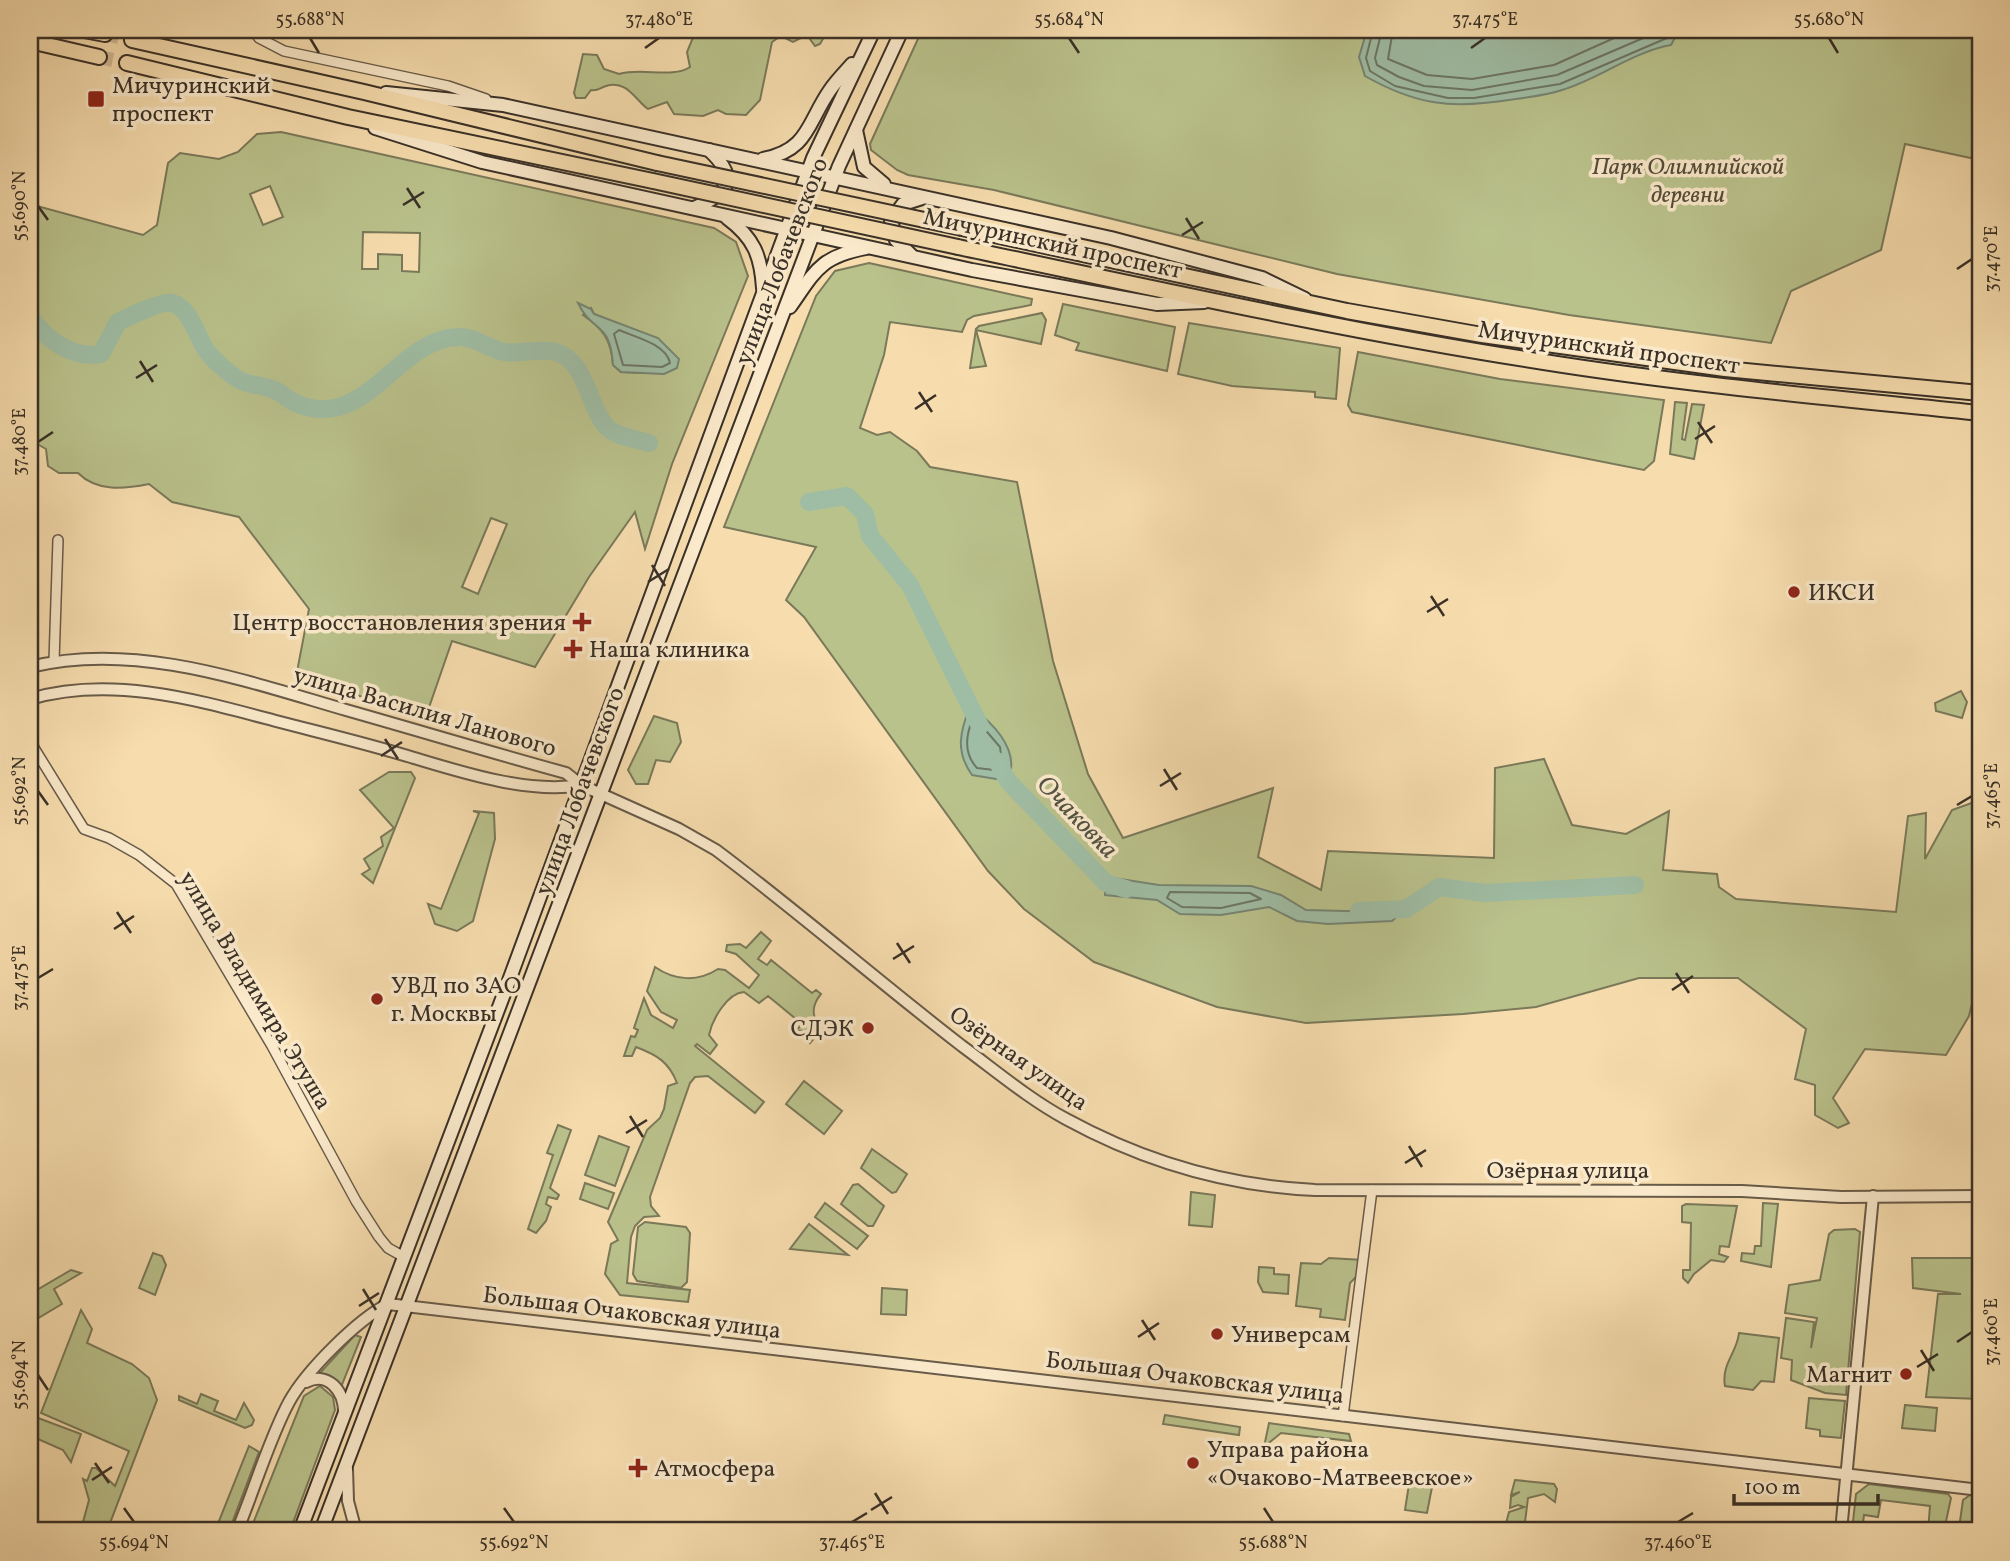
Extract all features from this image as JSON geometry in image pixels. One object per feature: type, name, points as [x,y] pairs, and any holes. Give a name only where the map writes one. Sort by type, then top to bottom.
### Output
[{"type":"main road","points":[[84,30],[105,34]]},
{"type":"main road","name":"улица Лобачевского","points":[[300,1531],[808,173],[861,53],[874,30]]},
{"type":"main road","name":"улица Лобачевского","points":[[321,1531],[834,178],[902,30]]},
{"type":"main road","name":"Мичуринский проспект","points":[[132,40],[364,92],[657,163],[1347,311],[1725,369],[1980,393]]},
{"type":"main road","points":[[30,41],[99,57]]},
{"type":"main road","points":[[759,160],[780,156],[804,138],[830,89],[861,53]]},
{"type":"main road","name":"Мичуринский проспект","points":[[127,63],[348,117],[1356,330],[1547,363],[1755,391],[1980,413]]},
{"type":"main road","points":[[364,92],[503,105],[759,160],[1111,238],[1262,278],[1308,301]]},
{"type":"main road","points":[[348,117],[412,142],[482,162],[996,275],[1157,304],[1219,302]]},
{"type":"main road","points":[[856,130],[858,150],[868,173],[875,180],[903,192]]},
{"type":"main road","points":[[693,208],[720,195],[727,184],[726,171],[709,150]]},
{"type":"main road","points":[[912,255],[895,240],[891,220],[903,204],[926,197]]},
{"type":"main road","points":[[722,214],[753,242],[762,260],[764,295]]},
{"type":"main road","points":[[780,322],[809,281],[828,260],[838,254],[873,247]]},
{"type":"street","points":[[253,30],[259,38],[284,51],[448,86],[503,105]]},
{"type":"street","points":[[54,661],[58,540]]},
{"type":"street","name":"улица Василия Ланового","points":[[30,667],[54,661],[104,658],[160,663],[274,689],[566,773],[581,785]]},
{"type":"street","name":"улица Василия Ланового","points":[[30,699],[68,691],[103,689],[163,695],[366,744],[468,774],[559,789],[581,785]]},
{"type":"street","name":"улица Владимира Этуша","points":[[30,734],[34,748],[84,829],[109,838],[139,855],[176,884],[272,1046],[356,1201],[388,1248],[404,1257]]},
{"type":"street","name":"Озёрная улица","points":[[581,785],[716,850],[992,1069],[1046,1107],[1082,1128],[1156,1160],[1229,1180],[1284,1188],[1742,1191],[1980,1196]]},
{"type":"street","points":[[1343,1416],[1372,1190]]},
{"type":"street","points":[[1841,1531],[1873,1195]]},
{"type":"street","points":[[237,1531],[290,1401],[367,1315],[387,1304]]},
{"type":"street","name":"Большая Очаковская улица","points":[[387,1304],[1980,1490]]},
{"type":"street","points":[[304,1384],[322,1379],[332,1383],[344,1402],[344,1412]]},
{"type":"street","points":[[351,1453],[346,1484],[356,1531]]},
{"type":"green space","points":[[696,30],[828,30],[820,44],[815,46],[807,35],[793,42],[781,36],[772,42],[760,100],[746,115],[726,114],[718,110],[703,116],[674,114],[667,102],[648,109],[625,88],[613,85],[591,90],[585,98],[576,98],[574,93],[583,54],[597,55],[604,69],[619,74],[675,72],[690,67],[687,52]]},
{"type":"green space","name":"Парк Олимпийской деревни","points":[[922,30],[1980,30],[1980,160],[1905,144],[1881,250],[1791,291],[1771,343],[1569,315],[1337,274],[994,190],[908,175],[871,150],[870,144]]},
{"type":"green space","points":[[281,132],[714,228],[736,242],[748,276],[672,464],[645,549],[635,512],[589,577],[535,667],[452,641],[426,716],[296,677],[309,609],[239,517],[172,502],[149,484],[111,488],[85,479],[78,473],[59,473],[48,466],[46,449],[30,440],[30,204],[143,235],[157,225],[168,163],[180,153],[219,159],[238,152],[257,134]],"holes":[[[270,186],[283,217],[263,225],[250,194]],[[363,232],[420,233],[419,272],[402,271],[402,255],[378,254],[378,269],[362,269]],[[591,308],[594,314],[658,339],[642,373],[621,372],[613,365],[605,336],[583,315]],[[491,518],[507,524],[478,594],[462,587]]]},
{"type":"green space","points":[[869,263],[1032,299],[1031,305],[974,316],[967,320],[962,332],[890,322],[884,355],[860,428],[877,435],[890,432],[917,451],[930,467],[1017,482],[1053,661],[1088,774],[1123,838],[1273,788],[1258,857],[1321,890],[1328,851],[1494,858],[1495,768],[1544,759],[1572,825],[1626,834],[1669,811],[1663,870],[1717,874],[1719,887],[1736,899],[1896,912],[1908,816],[1926,813],[1925,859],[1952,810],[1980,800],[1980,829],[1976,848],[1980,852],[1980,969],[1969,1016],[1946,1055],[1865,1049],[1833,1098],[1849,1123],[1838,1128],[1815,1115],[1815,1085],[1795,1079],[1806,1029],[1738,978],[1639,978],[1536,1007],[1306,1023],[1217,1007],[1094,962],[1024,909],[988,871],[804,617],[786,600],[816,547],[724,527],[816,296],[835,271]]},
{"type":"green space","points":[[1063,304],[1175,327],[1167,371],[1076,350],[1079,343],[1055,335]]},
{"type":"green space","points":[[1042,313],[1046,320],[1041,344],[976,330],[986,366],[970,368],[976,329],[979,326]]},
{"type":"green space","points":[[1189,323],[1340,348],[1336,399],[1315,397],[1315,392],[1232,386],[1178,374]]},
{"type":"green space","points":[[1358,352],[1500,379],[1664,400],[1654,461],[1644,470],[1352,412],[1348,405]]},
{"type":"green space","points":[[1675,402],[1687,403],[1682,439],[1685,440],[1692,404],[1704,405],[1694,459],[1670,454]]},
{"type":"green space","points":[[1961,691],[1967,702],[1962,718],[1936,711],[1935,703]]},
{"type":"green space","points":[[654,716],[677,723],[681,742],[670,762],[656,760],[648,784],[636,784],[628,770]]},
{"type":"green space","points":[[389,772],[411,772],[415,778],[373,883],[362,874],[370,869],[364,859],[383,846],[381,837],[394,828],[360,790]]},
{"type":"green space","points":[[473,811],[494,813],[495,839],[473,921],[457,931],[435,924],[428,904],[441,909],[479,813]]},
{"type":"green space","points":[[761,932],[771,941],[758,959],[767,965],[771,960],[812,993],[816,990],[821,994],[815,1003],[814,1012],[822,1029],[810,1043],[802,1031],[796,1031],[802,1024],[768,996],[759,1003],[744,992],[732,997],[721,1008],[709,1035],[717,1045],[710,1054],[697,1044],[695,1046],[764,1102],[755,1113],[708,1076],[695,1077],[690,1083],[650,1197],[651,1206],[659,1216],[644,1217],[635,1226],[631,1237],[627,1283],[690,1290],[688,1302],[620,1295],[605,1274],[611,1244],[618,1240],[608,1222],[647,1130],[660,1118],[664,1109],[668,1086],[677,1083],[666,1064],[650,1053],[636,1047],[632,1056],[624,1056],[631,1036],[635,1037],[638,1030],[634,1028],[644,998],[651,1015],[673,1028],[677,1020],[661,1012],[647,991],[655,967],[670,975],[686,978],[703,976],[718,969],[725,970],[749,988],[759,975],[736,954],[726,951],[727,945],[740,944],[746,948]]},
{"type":"green space","points":[[804,1081],[842,1111],[824,1134],[786,1104]]},
{"type":"green space","points":[[558,1125],[571,1130],[550,1188],[559,1195],[557,1199],[548,1197],[546,1204],[551,1207],[546,1221],[536,1233],[528,1229],[553,1155],[547,1153]]},
{"type":"green space","points":[[599,1136],[629,1147],[615,1186],[585,1175]]},
{"type":"green space","points":[[872,1149],[907,1174],[896,1192],[892,1193],[861,1168]]},
{"type":"green space","points":[[585,1183],[614,1193],[608,1209],[580,1199]]},
{"type":"green space","points":[[858,1184],[884,1206],[873,1226],[868,1226],[841,1204],[853,1185]]},
{"type":"green space","points":[[1191,1192],[1215,1195],[1212,1227],[1189,1225]]},
{"type":"green space","points":[[825,1203],[868,1236],[857,1249],[815,1217]]},
{"type":"green space","points":[[1763,1203],[1778,1204],[1771,1267],[1741,1261],[1742,1253],[1754,1254],[1755,1246],[1761,1246]]},
{"type":"green space","points":[[1682,1206],[1737,1206],[1729,1247],[1720,1246],[1719,1254],[1728,1257],[1724,1262],[1711,1260],[1694,1274],[1688,1283],[1683,1278],[1683,1270],[1690,1270],[1691,1223],[1682,1222]]},
{"type":"green space","points":[[645,1222],[686,1227],[690,1233],[687,1282],[681,1288],[637,1281],[633,1274],[638,1227]]},
{"type":"green space","points":[[809,1224],[848,1255],[790,1249]]},
{"type":"green space","points":[[1855,1229],[1860,1232],[1846,1395],[1825,1393],[1791,1380],[1792,1360],[1781,1358],[1786,1318],[1814,1322],[1811,1348],[1817,1318],[1785,1313],[1789,1285],[1820,1280],[1829,1234],[1834,1230]]},
{"type":"green space","points":[[1980,1245],[1980,1399],[1926,1397],[1938,1294],[1961,1294],[1913,1288],[1912,1258],[1972,1258],[1973,1249]]},
{"type":"green space","points":[[153,1253],[162,1256],[166,1265],[155,1295],[139,1288]]},
{"type":"green space","points":[[1329,1258],[1363,1260],[1362,1271],[1350,1283],[1345,1320],[1320,1317],[1321,1309],[1296,1306],[1301,1263],[1321,1264]]},
{"type":"green space","points":[[1259,1267],[1274,1268],[1274,1274],[1289,1275],[1288,1294],[1263,1292],[1258,1282]]},
{"type":"green space","points":[[71,1270],[81,1273],[54,1289],[62,1304],[30,1323],[30,1294]]},
{"type":"green space","points":[[882,1288],[907,1290],[906,1315],[881,1314]]},
{"type":"green space","points":[[81,1310],[92,1329],[87,1343],[132,1364],[149,1378],[157,1400],[107,1531],[98,1531],[83,1522],[89,1500],[83,1479],[87,1481],[92,1468],[96,1468],[115,1486],[129,1451],[41,1413]]},
{"type":"green space","points":[[1739,1333],[1779,1338],[1774,1382],[1761,1381],[1753,1390],[1725,1386],[1725,1371]]},
{"type":"green space","points":[[355,1335],[361,1337],[341,1387],[336,1381],[319,1374]]},
{"type":"green space","points":[[320,1386],[333,1397],[335,1410],[290,1531],[250,1531],[304,1396]]},
{"type":"green space","points":[[201,1394],[218,1401],[214,1411],[236,1420],[244,1403],[254,1420],[252,1425],[245,1428],[179,1400],[179,1396],[197,1404]]},
{"type":"green space","points":[[1809,1398],[1845,1401],[1841,1438],[1820,1436],[1820,1430],[1806,1428]]},
{"type":"green space","points":[[1905,1405],[1937,1408],[1935,1431],[1902,1428]]},
{"type":"green space","points":[[1165,1415],[1240,1427],[1239,1435],[1163,1424]]},
{"type":"green space","points":[[38,1418],[81,1434],[71,1462],[63,1450],[31,1436]]},
{"type":"green space","points":[[1269,1423],[1349,1434],[1351,1441],[1281,1433],[1264,1447]]},
{"type":"green space","points":[[249,1446],[259,1452],[229,1531],[215,1531]]},
{"type":"green space","points":[[1515,1480],[1554,1484],[1557,1489],[1555,1502],[1544,1494],[1528,1498],[1525,1522],[1517,1522],[1515,1531],[1504,1531],[1509,1512],[1524,1507],[1518,1505],[1510,1508],[1511,1497],[1520,1492],[1511,1495]]},
{"type":"green space","points":[[1409,1484],[1432,1487],[1427,1513],[1405,1510]]},
{"type":"green space","points":[[1869,1484],[1948,1494],[1951,1498],[1944,1531],[1928,1531],[1930,1506],[1881,1500],[1878,1517],[1864,1515],[1862,1531],[1852,1531],[1856,1494]]},
{"type":"green space","points":[[1970,1495],[1980,1496],[1979,1531],[1955,1531],[1959,1528],[1963,1500]]},
{"type":"water","points":[[1367,30],[1679,30],[1671,45],[1643,53],[1556,92],[1488,103],[1451,104],[1418,99],[1365,76],[1359,57]]},
{"type":"water","points":[[578,303],[591,309],[594,314],[658,338],[679,359],[677,368],[664,374],[621,372],[613,365],[604,334]]},
{"type":"water","points":[[970,706],[996,729],[1008,748],[1011,770],[1008,781],[972,775],[967,766],[961,741]]},
{"type":"water","points":[[1114,878],[1159,885],[1251,886],[1281,895],[1306,910],[1384,912],[1406,909],[1392,921],[1328,924],[1297,921],[1269,907],[1221,915],[1180,914],[1157,900],[1105,895],[1106,883]]},
{"type":"waterway","name":"Очаковка","points":[[30,316],[43,332],[60,346],[90,355],[101,354],[118,322],[154,306],[173,303],[189,317],[202,344],[218,364],[233,376],[247,383],[275,390],[295,403],[320,409],[342,406],[362,396],[417,352],[437,341],[465,337],[504,352],[556,352],[567,357],[575,366],[596,410],[609,429],[622,436],[649,443]]},
{"type":"waterway","name":"Очаковка","points":[[809,502],[847,496],[865,514],[870,536],[910,585],[980,726]]},
{"type":"waterway","name":"Очаковка","points":[[997,761],[1008,781],[1106,883],[1126,889]]},
{"type":"waterway","name":"Очаковка","points":[[1359,911],[1406,909],[1439,887],[1485,893],[1635,885]]},
{"type":"tunnel","points":[[105,34],[132,40]]},
{"type":"tunnel","points":[[99,57],[127,63]]},
{"type":"place","name":"Мичуринский проспект","points":[[96,99]]},
{"type":"place","name":"ИКСИ","points":[[1794,592]]},
{"type":"place","name":"Центр восстановления зрения","points":[[582,622]]},
{"type":"place","name":"Наша клиника","points":[[573,649]]},
{"type":"place","name":"УВД по ЗАО г. Москвы","points":[[377,999]]},
{"type":"place","name":"СДЭК","points":[[868,1028]]},
{"type":"place","name":"Универсам","points":[[1217,1334]]},
{"type":"place","name":"Магнит","points":[[1906,1374]]},
{"type":"place","name":"Управа района «Очаково-Матвеевское»","points":[[1193,1463]]},
{"type":"place","name":"Атмосфера","points":[[638,1468]]}]
